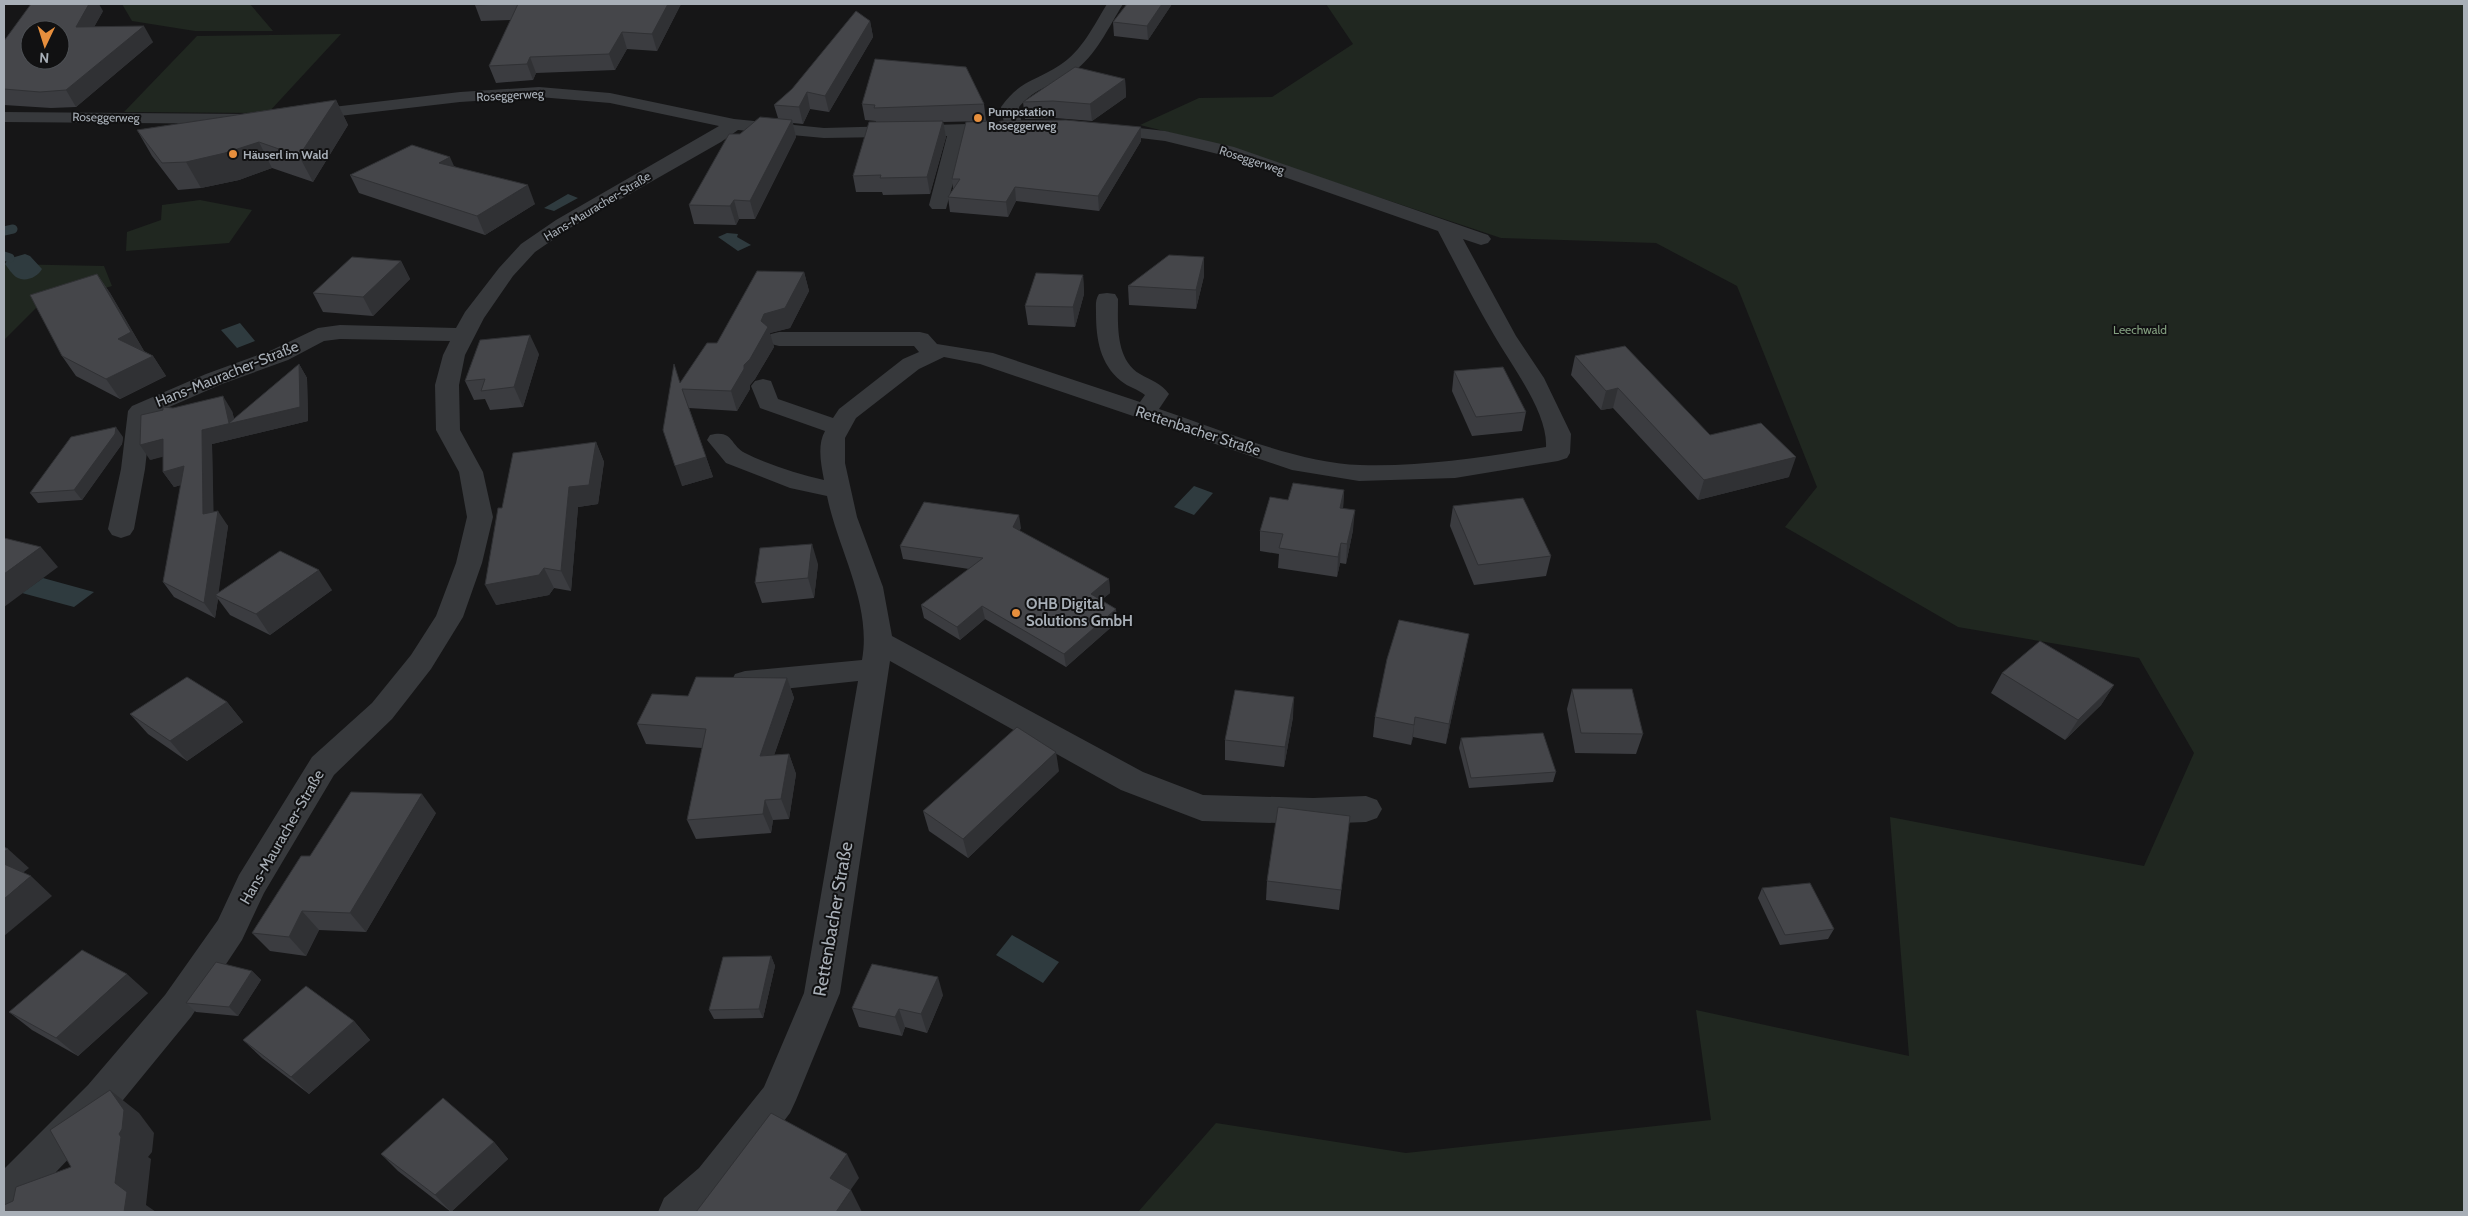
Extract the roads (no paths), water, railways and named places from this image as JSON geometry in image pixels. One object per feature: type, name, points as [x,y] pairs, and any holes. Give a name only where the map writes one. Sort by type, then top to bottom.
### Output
[{"type":"street","name":"Roseggerweg","points":[[285,117],[460,97],[539,92],[610,98],[734,124],[824,133],[958,130],[1021,126],[1010,107],[1023,91],[1066,69],[1083,55],[1115,4]]},
{"type":"street","points":[[770,128],[797,120],[865,115]]},
{"type":"street","name":"Roseggerweg","points":[[4,117],[266,119]]},
{"type":"street","name":"Hans-Mauracher-Straße","points":[[4,1193],[23,1178],[101,1098],[178,1006],[230,930],[251,885],[323,766],[382,711],[421,662],[449,617],[469,563],[480,517],[471,472],[448,430],[447,385],[454,355],[473,317],[506,272],[528,248],[562,224],[715,138],[734,124]]},
{"type":"street","name":"Roseggerweg","points":[[1084,128],[1165,136],[1228,151],[1481,239]]},
{"type":"street","points":[[939,206],[958,130]]},
{"type":"street","name":"Rettenbacher Straße","points":[[678,1212],[713,1182],[777,1100],[822,993],[877,656],[869,587],[844,517],[833,463],[832,438],[847,414],[911,364],[941,350],[985,358],[1292,462],[1359,473],[1455,470],[1558,453],[1559,434],[1533,378],[1505,336],[1446,227]]},
{"type":"street","points":[[1107,299],[1107,341],[1109,349],[1129,377],[1150,386],[1157,394],[1144,413]]},
{"type":"street","name":"Hans-Mauracher-Straße","points":[[121,528],[133,469],[140,411],[196,386],[280,355],[318,335],[340,332],[464,335]]},
{"type":"street","points":[[779,339],[920,339],[934,354]]},
{"type":"street","points":[[763,386],[768,403],[838,428]]},
{"type":"street","points":[[720,440],[735,458],[799,482],[839,492]]},
{"type":"street","points":[[734,683],[877,656],[1132,781],[1202,808],[1313,811],[1366,809]]},
{"type":"waterway","points":[[4,231],[13,229]]},
{"type":"waterway","points":[[4,256],[10,258]]},
{"type":"place","name":"Pumpstation Roseggerweg","points":[[978,118]]},
{"type":"place","name":"Häuserl im Wald","points":[[233,154]]},
{"type":"place","name":"OHB Digital Solutions GmbH","points":[[1016,613]]},
{"type":"park label","name":"Leechwald","points":[[2140,329]]}]
